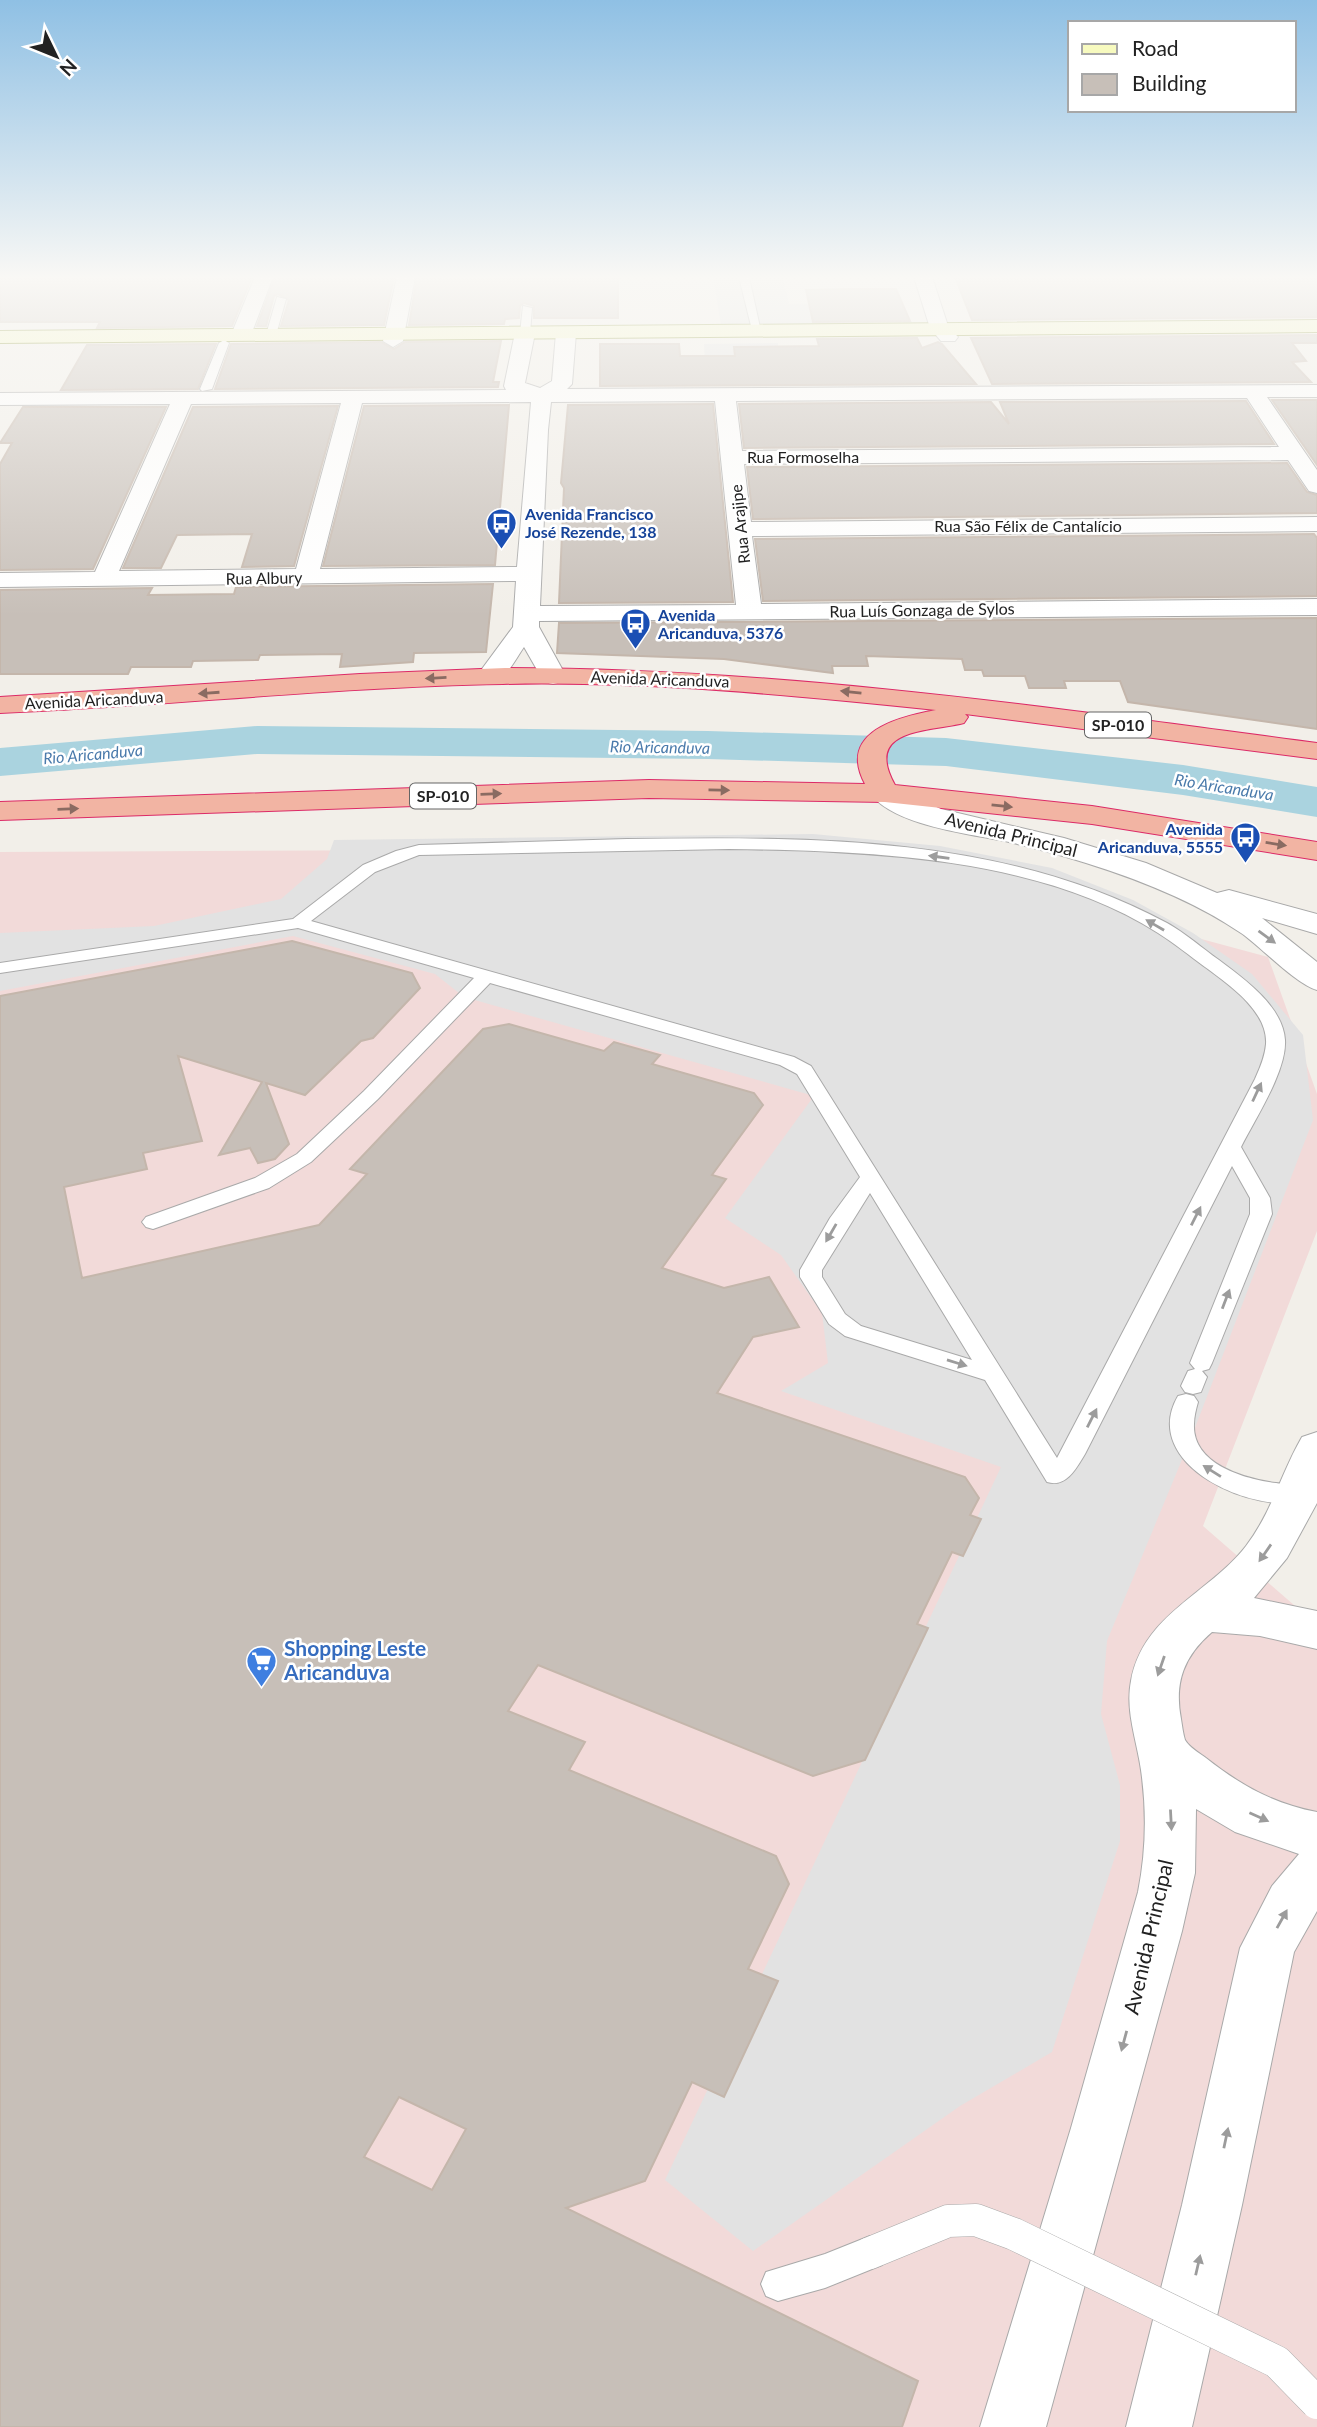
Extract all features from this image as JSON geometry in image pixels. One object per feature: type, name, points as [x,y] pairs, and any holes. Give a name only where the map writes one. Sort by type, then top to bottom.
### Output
[{"type":"highway","name":"Avenida Aricanduva","points":[[0,705],[72,703],[344,683],[489,677],[553,676],[746,682],[919,699],[1317,751]]},
{"type":"highway","points":[[881,787],[871,759],[874,748],[887,734],[905,723],[929,718],[956,717],[993,721],[1317,767]]},
{"type":"highway","name":"SP-010","points":[[0,811],[649,789],[881,787],[1092,815],[1317,850]]},
{"type":"highway","points":[[293,802],[329,808],[434,816],[638,815],[943,819]]},
{"type":"street","points":[[527,390],[542,395],[551,390]]},
{"type":"street","points":[[0,418],[6,399],[1317,391]]},
{"type":"street","points":[[1253,392],[1317,486]]},
{"type":"street","points":[[542,395],[527,574],[526,620],[553,676]]},
{"type":"street","name":"Rua Arajipe","points":[[725,395],[749,612]]},
{"type":"street","points":[[306,578],[353,397]]},
{"type":"street","points":[[103,580],[183,398]]},
{"type":"street","name":"Rua Formoselha","points":[[733,457],[1293,453]]},
{"type":"street","name":"Rua São Félix de Cantalício","points":[[740,529],[1317,524]]},
{"type":"street","name":"Rua Albury","points":[[0,580],[527,574]]},
{"type":"street","name":"Rua Luís Gonzaga de Sylos","points":[[526,620],[749,612],[1317,607]]},
{"type":"street","points":[[489,677],[526,620]]},
{"type":"street","name":"Avenida Principal","points":[[881,787],[915,811],[1073,849],[1167,881],[1242,919],[1278,945],[1317,980]]},
{"type":"street","points":[[1167,881],[1317,924]]},
{"type":"street","name":"Avenida Principal","points":[[1013,2427],[1095,2151],[1168,1874],[1172,1824],[1163,1752],[1154,1719],[1154,1687],[1163,1658],[1179,1633],[1249,1574],[1269,1549],[1300,1494],[1317,1448]]},
{"type":"street","points":[[1202,1613],[1278,1619],[1317,1630]]},
{"type":"street","points":[[1163,1752],[1192,1779],[1227,1803],[1266,1821],[1317,1835]]},
{"type":"street","points":[[1159,2427],[1212,2205],[1267,1948],[1291,1903],[1317,1871]]},
{"type":"lane","points":[[0,968],[298,923],[787,1061],[804,1070],[1056,1476],[1073,1454],[1231,1147],[1274,1057],[1276,1038],[1267,1015],[1250,996],[1201,953],[1157,925],[1090,894],[975,862],[840,846],[688,844],[419,850],[387,858],[364,871],[298,923]]},
{"type":"lane","points":[[0,961],[33,962]]},
{"type":"lane","points":[[153,1222],[262,1183],[304,1158],[371,1095],[486,976]]},
{"type":"lane","points":[[1231,1147],[1260,1198],[1261,1213],[1194,1382],[1180,1433],[1189,1454],[1205,1468],[1231,1482],[1273,1494],[1300,1494]]},
{"type":"lane","points":[[870,1177],[841,1218],[811,1270],[811,1277],[837,1319],[853,1331],[995,1375]]},
{"type":"lane","points":[[778,2284],[825,2271],[948,2221],[976,2220],[1014,2234],[1277,2362],[1317,2403]]},
{"type":"shaded area","points":[[813,834],[940,846],[1052,868],[1133,900],[1193,933],[1252,974],[1303,1035],[1313,1120],[1193,1433],[1107,1641],[1101,1714],[1120,1785],[1120,1841],[1052,2052],[960,2106],[753,2251],[665,2180],[1001,1467],[781,1391],[828,1363],[822,1313],[781,1255],[725,1218],[814,1096],[464,997],[435,974],[293,936],[0,991],[0,933],[154,926],[281,899],[327,859],[334,840]]},
{"type":"shaded area","points":[[864,848],[1268,957],[1317,1094],[1317,1231],[1203,1526],[1317,1625],[1317,2427],[0,2427],[0,852]]},
{"type":"building","points":[[1272,400],[1317,400],[1317,465]]},
{"type":"building","points":[[1246,401],[1274,444],[744,448],[739,404],[991,402],[1009,424],[1000,402]]},
{"type":"building","points":[[713,404],[733,602],[559,603],[564,488],[561,483],[568,405]]},
{"type":"building","points":[[509,405],[495,565],[323,566],[364,406]]},
{"type":"building","points":[[338,406],[294,566],[242,567],[252,534],[177,535],[161,568],[123,568],[193,407]]},
{"type":"building","points":[[23,407],[166,407],[93,569],[0,570],[0,464],[12,443],[0,443]]},
{"type":"building","points":[[1287,463],[1307,492],[1317,495],[1317,513],[753,519],[747,467]]},
{"type":"building","points":[[1314,534],[1317,538],[1317,596],[763,601],[755,539]]},
{"type":"building","points":[[493,584],[486,652],[414,653],[413,662],[340,667],[342,654],[260,655],[258,660],[193,661],[191,667],[131,667],[128,674],[0,674],[0,590],[152,588],[148,595],[234,594],[236,587]]},
{"type":"building","points":[[1317,618],[1317,729],[1128,702],[1120,681],[1064,681],[1066,688],[1029,688],[1025,676],[984,676],[982,670],[965,670],[962,659],[866,656],[868,666],[832,666],[833,673],[724,659],[557,653],[559,623]]},
{"type":"building","name":"Shopping Leste Aricanduva","points":[[292,941],[412,973],[420,988],[373,1038],[361,1041],[305,1095],[266,1083],[289,1144],[275,1159],[258,1163],[250,1148],[219,1155],[262,1082],[178,1056],[202,1141],[143,1153],[147,1169],[64,1187],[82,1278],[319,1225],[367,1174],[350,1169],[483,1029],[509,1024],[604,1051],[614,1042],[660,1055],[652,1064],[754,1093],[763,1105],[712,1175],[726,1179],[662,1268],[724,1288],[769,1277],[799,1327],[753,1337],[717,1393],[965,1477],[979,1498],[970,1515],[981,1519],[963,1556],[952,1552],[917,1624],[928,1628],[865,1760],[813,1776],[538,1665],[508,1711],[585,1742],[569,1770],[776,1856],[789,1884],[748,1969],[778,1981],[724,2097],[692,2082],[645,2181],[566,2208],[918,2381],[902,2427],[0,2427],[0,996]],"holes":[[[399,2097],[466,2129],[432,2190],[364,2157]]]},
{"type":"waterway","name":"Rio Aricanduva","points":[[0,762],[257,740],[708,745],[946,752],[1183,780],[1317,802]]},
{"type":"place","name":"Avenida Francisco José Rezende, 138","points":[[502,550]]},
{"type":"place","name":"Avenida Aricanduva, 5376","points":[[635,651]]},
{"type":"place","name":"Avenida Aricanduva, 5555","points":[[1246,865]]},
{"type":"place","name":"Shopping Leste Aricanduva","points":[[261,1688]]}]
